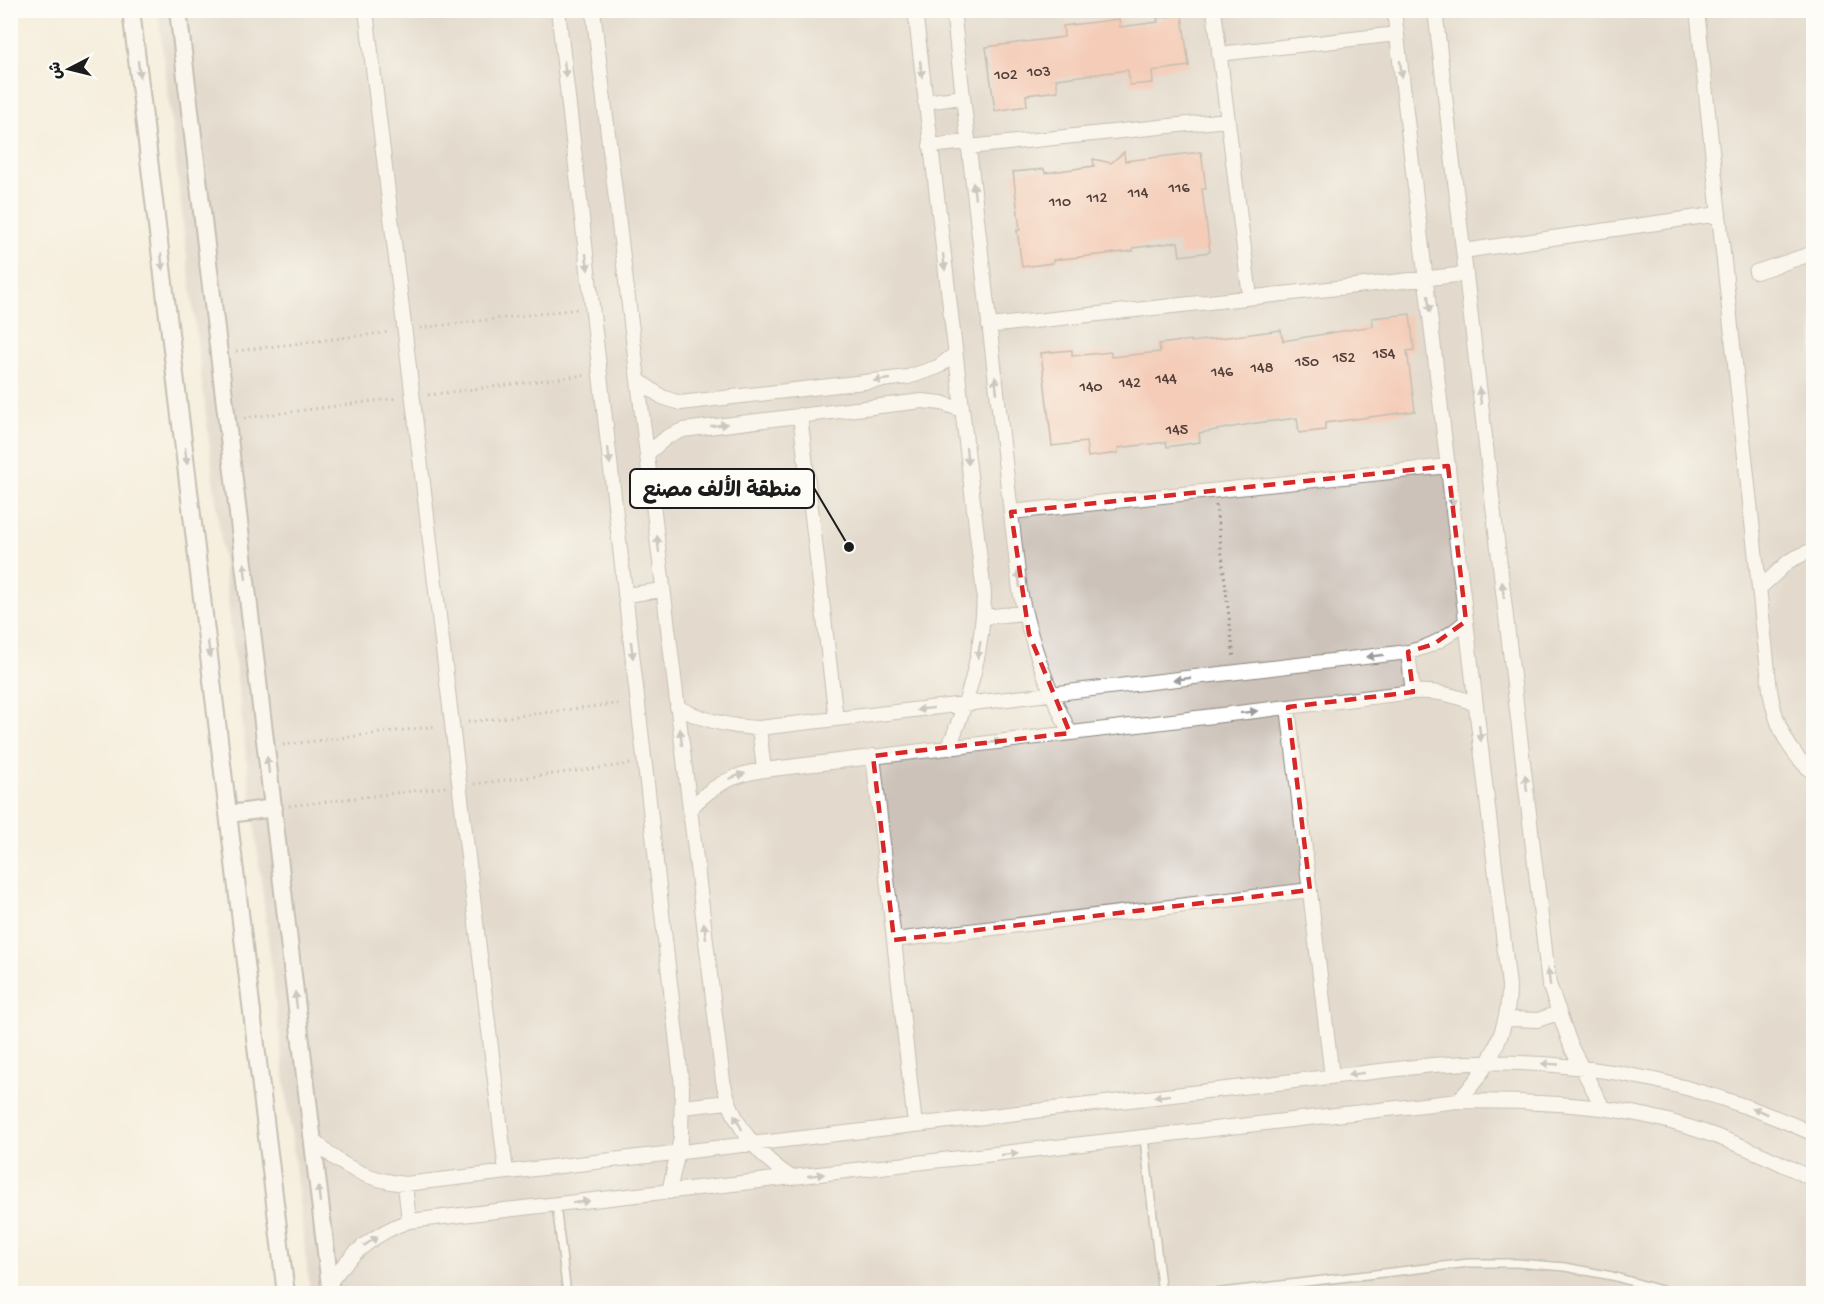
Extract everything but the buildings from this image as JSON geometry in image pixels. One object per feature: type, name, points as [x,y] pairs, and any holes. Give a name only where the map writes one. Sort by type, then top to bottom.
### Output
[{"type":"street","points":[[131,10],[286,1293]]},
{"type":"street","points":[[178,10],[331,1288]]},
{"type":"street","points":[[366,10],[506,1172]]},
{"type":"street","points":[[558,10],[683,1107],[679,1152],[669,1192]]},
{"type":"street","points":[[593,10],[723,1081],[728,1102],[738,1124],[752,1144],[764,1157],[792,1178]]},
{"type":"street","points":[[915,10],[984,594],[977,661],[966,704],[949,747]]},
{"type":"street","points":[[953,10],[1024,613],[1035,654],[1070,733]]},
{"type":"street","points":[[1214,10],[1250,297]]},
{"type":"street","points":[[1394,10],[1509,986],[1506,1019],[1496,1049],[1480,1077],[1458,1101]]},
{"type":"street","points":[[1435,10],[1549,984],[1558,1013],[1580,1066],[1603,1108]]},
{"type":"street","points":[[1697,10],[1770,690],[1775,716],[1790,748],[1814,773]]},
{"type":"street","points":[[1219,54],[1397,33]]},
{"type":"street","points":[[925,102],[963,97]]},
{"type":"street","points":[[930,146],[968,145],[1227,120]]},
{"type":"street","points":[[1463,251],[1719,214]]},
{"type":"street","points":[[1756,272],[1814,253]]},
{"type":"street","points":[[989,326],[1466,274]]},
{"type":"street","points":[[638,380],[662,397],[680,403],[908,377],[938,367],[955,354]]},
{"type":"street","points":[[908,377],[911,402]]},
{"type":"street","points":[[647,454],[667,437],[683,430],[911,402],[942,403],[962,410]]},
{"type":"street","points":[[680,403],[683,430]]},
{"type":"street","points":[[800,416],[836,719]]},
{"type":"street","points":[[1011,513],[1448,466]]},
{"type":"street","points":[[1759,589],[1784,565],[1804,552],[1814,549]]},
{"type":"street","points":[[625,595],[663,590]]},
{"type":"street","points":[[983,617],[1024,613]]},
{"type":"street","points":[[677,707],[693,715],[725,725],[759,728],[1408,652],[1434,644],[1457,630],[1466,621]]},
{"type":"street","points":[[1408,652],[1413,693]]},
{"type":"street","points":[[690,809],[705,794],[723,782],[736,776],[764,770],[1426,691],[1446,693],[1476,705]]},
{"type":"street","points":[[1288,707],[1332,1077]]},
{"type":"street","points":[[759,728],[764,770]]},
{"type":"street","points":[[873,756],[915,1125]]},
{"type":"street","points":[[229,814],[274,808]]},
{"type":"street","points":[[894,940],[1310,890]]},
{"type":"street","points":[[1506,1019],[1538,1020],[1558,1013]]},
{"type":"street","points":[[313,1138],[339,1162],[354,1171],[379,1180],[405,1184],[1431,1065],[1489,1062],[1580,1066],[1629,1074],[1711,1094],[1814,1134]]},
{"type":"street","points":[[331,1288],[348,1259],[370,1240],[410,1221],[1458,1101],[1545,1102],[1603,1108],[1651,1118],[1745,1147],[1814,1180]]},
{"type":"street","points":[[683,1107],[728,1102]]},
{"type":"street","points":[[405,1184],[410,1221]]},
{"type":"lane","points":[[1144,1138],[1162,1293]]},
{"type":"lane","points":[[556,1205],[567,1293]]},
{"type":"lane","points":[[1204,1293],[1469,1263],[1517,1263],[1565,1267],[1612,1276],[1676,1293]]},
{"type":"path","points":[[1214,491],[1235,673]]},
{"type":"highlighted area","points":[[1448,466],[1466,621],[1434,644],[1408,652],[1413,692],[1288,707],[1310,890],[894,940],[873,756],[1070,733],[1029,634],[1011,512]]},
{"type":"shaded area","points":[[158,11],[1813,11],[1813,1293],[310,1293]]},
{"type":"place","name":"منطقة الألف مصنع","points":[[849,547]]}]
